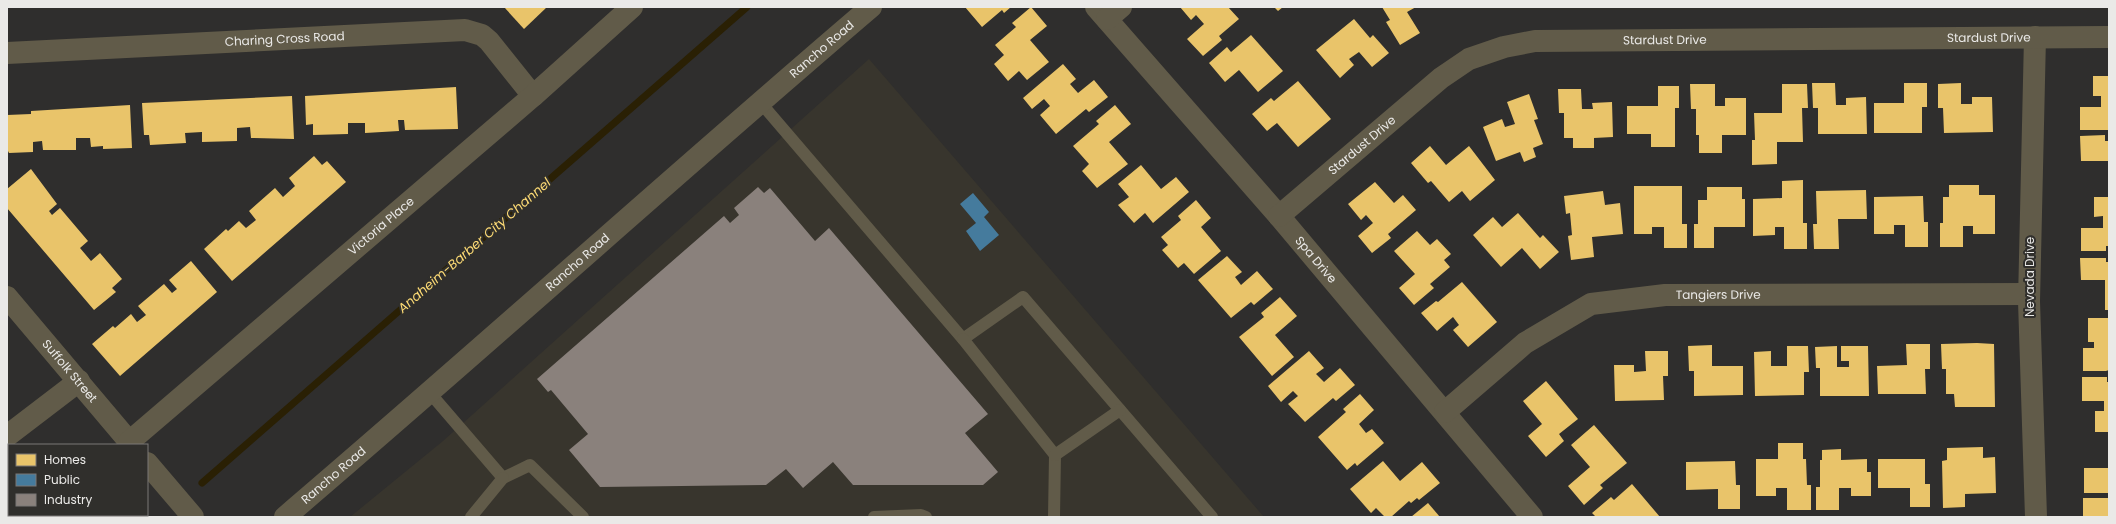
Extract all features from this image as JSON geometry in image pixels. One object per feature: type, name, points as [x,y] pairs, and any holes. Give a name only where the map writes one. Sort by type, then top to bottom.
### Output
[{"type":"street","name":"Victoria Place","points":[[130,443],[533,96],[632,7]]},
{"type":"street","name":"Rancho Road","points":[[285,517],[430,393],[760,102],[871,7]]},
{"type":"street","name":"Spa Drive","points":[[1108,11],[1532,517]]},
{"type":"street","name":"Charing Cross Road","points":[[7,53],[465,30],[482,35],[489,41],[533,96]]},
{"type":"street","name":"Nevada Drive","points":[[2035,37],[2029,294],[2036,517]]},
{"type":"street","name":"Stardust Drive","points":[[1280,216],[1441,78],[1469,59],[1504,47],[1535,41],[2109,37]]},
{"type":"street","name":"Tangiers Drive","points":[[1445,412],[1525,343],[1591,304],[1665,295],[2029,294]]},
{"type":"street","name":"Suffolk Street","points":[[7,297],[130,443]]},
{"type":"street","points":[[7,436],[79,381]]},
{"type":"street","points":[[148,464],[193,517]]},
{"type":"lane","points":[[760,102],[963,339],[1055,455],[1054,517]]},
{"type":"lane","points":[[963,339],[1023,296],[1212,517]]},
{"type":"lane","points":[[430,393],[503,478]]},
{"type":"lane","points":[[1055,455],[1120,410]]},
{"type":"lane","points":[[470,517],[503,478],[530,465],[583,517]]},
{"type":"lane","points":[[874,517],[926,517]]},
{"type":"shaded area","points":[[869,59],[1264,517],[350,517],[443,441]]},
{"type":"building: Homes","points":[[504,7],[547,7],[524,29]]},
{"type":"building: Homes","points":[[965,7],[1011,7],[1004,13],[1002,10],[982,27]]},
{"type":"building: Homes","points":[[1031,7],[1047,26],[1030,40],[1049,62],[1027,80],[1019,71],[1008,81],[994,64],[1004,55],[995,45],[1016,27],[1012,23]]},
{"type":"building: Homes","points":[[1180,7],[1228,7],[1239,19],[1219,36],[1222,40],[1203,56],[1187,39],[1204,24],[1196,15],[1191,20]]},
{"type":"building: Homes","points":[[1274,7],[1283,7],[1278,11]]},
{"type":"building: Homes","points":[[1382,7],[1416,7],[1407,12],[1420,33],[1400,45],[1386,22],[1390,20]]},
{"type":"building: Homes","points":[[1354,19],[1370,38],[1373,35],[1389,53],[1372,67],[1359,52],[1349,59],[1354,65],[1340,78],[1316,50]]},
{"type":"building: Homes","points":[[1251,35],[1283,71],[1258,92],[1239,70],[1225,82],[1209,63],[1227,47],[1231,52]]},
{"type":"building: Homes","points":[[1063,64],[1076,79],[1070,84],[1078,93],[1094,80],[1108,97],[1089,112],[1086,109],[1056,134],[1040,115],[1050,106],[1044,99],[1032,109],[1023,98]]},
{"type":"building: Homes","points":[[2093,76],[2109,76],[2109,130],[2080,130],[2080,107],[2101,107],[2101,96],[2093,96]]},
{"type":"building: Homes","points":[[1298,81],[1331,119],[1298,147],[1277,123],[1267,131],[1252,114],[1271,98],[1274,101]]},
{"type":"building: Homes","points":[[1812,83],[1835,83],[1836,105],[1846,105],[1846,98],[1866,97],[1867,134],[1818,134],[1818,108],[1813,108]]},
{"type":"building: Homes","points":[[1904,83],[1927,83],[1927,107],[1922,107],[1922,133],[1874,133],[1874,103],[1904,103]]},
{"type":"building: Homes","points":[[1961,83],[1961,104],[1972,104],[1972,97],[1992,97],[1993,132],[1944,133],[1943,108],[1938,108],[1938,84]]},
{"type":"building: Homes","points":[[1690,84],[1715,84],[1715,106],[1725,106],[1725,98],[1746,98],[1746,135],[1722,135],[1722,153],[1699,153],[1699,135],[1696,135],[1696,109],[1691,109]]},
{"type":"building: Homes","points":[[1782,84],[1807,84],[1808,108],[1802,108],[1803,142],[1777,142],[1777,164],[1752,165],[1752,140],[1755,140],[1754,113],[1782,113]]},
{"type":"building: Homes","points":[[1658,86],[1679,86],[1679,108],[1675,108],[1675,147],[1651,147],[1651,134],[1627,134],[1627,106],[1658,106]]},
{"type":"building: Homes","points":[[456,87],[458,129],[405,130],[404,120],[398,120],[399,131],[365,133],[365,123],[348,123],[348,134],[313,135],[313,124],[306,125],[305,96]]},
{"type":"building: Homes","points":[[1558,89],[1581,89],[1582,109],[1593,109],[1592,103],[1612,102],[1613,137],[1594,138],[1594,148],[1573,148],[1573,138],[1564,138],[1564,113],[1559,113]]},
{"type":"building: Homes","points":[[1529,94],[1538,119],[1534,120],[1543,144],[1533,148],[1536,157],[1524,162],[1520,152],[1496,161],[1483,127],[1502,119],[1505,127],[1515,124],[1507,102]]},
{"type":"building: Homes","points":[[292,96],[294,139],[251,138],[250,127],[237,128],[237,141],[202,142],[202,132],[185,133],[186,143],[150,145],[149,135],[144,135],[142,103]]},
{"type":"building: Homes","points":[[130,105],[132,148],[103,149],[103,146],[91,147],[90,138],[76,138],[76,150],[43,150],[42,141],[33,142],[33,152],[9,153],[7,149],[7,115],[31,114],[31,111]]},
{"type":"building: Homes","points":[[1115,105],[1131,124],[1109,142],[1128,164],[1097,188],[1082,171],[1089,164],[1073,146],[1099,124],[1096,121]]},
{"type":"building: Homes","points":[[2105,135],[2105,141],[2109,141],[2109,161],[2081,161],[2080,136]]},
{"type":"building: Homes","points":[[1430,146],[1446,165],[1469,146],[1495,180],[1470,201],[1462,191],[1449,202],[1431,181],[1428,183],[1411,163]]},
{"type":"building: Homes","points":[[314,156],[322,165],[327,161],[346,182],[232,281],[204,249],[226,229],[228,231],[239,221],[246,228],[256,220],[249,211],[275,188],[283,197],[295,186],[289,178]]},
{"type":"building: Homes","points":[[1141,165],[1161,189],[1176,177],[1189,192],[1153,223],[1145,213],[1134,223],[1118,205],[1129,197],[1118,184]]},
{"type":"building: Homes","points":[[31,169],[57,204],[49,211],[52,215],[60,208],[88,241],[80,248],[91,261],[100,253],[122,279],[112,288],[116,292],[94,310],[7,208],[7,189]]},
{"type":"building: Homes","points":[[1803,180],[1803,223],[1807,223],[1807,249],[1784,249],[1784,227],[1775,227],[1775,235],[1753,236],[1753,199],[1782,198],[1782,181]]},
{"type":"building: Homes","points":[[1375,182],[1394,203],[1403,195],[1416,210],[1388,234],[1391,238],[1372,253],[1358,236],[1373,223],[1366,215],[1361,220],[1348,204]]},
{"type":"building: Homes","points":[[1949,185],[1979,185],[1979,195],[1995,195],[1995,234],[1973,234],[1973,226],[1963,226],[1963,247],[1940,247],[1940,223],[1943,223],[1943,197],[1949,197]]},
{"type":"building: Homes","points":[[1634,186],[1682,186],[1682,224],[1687,224],[1687,248],[1664,248],[1664,227],[1652,227],[1652,234],[1634,234]]},
{"type":"building: Homes","points":[[1707,187],[1742,187],[1742,199],[1745,199],[1745,227],[1714,227],[1714,248],[1694,248],[1694,224],[1698,224],[1698,200],[1707,200]]},
{"type":"building: Homes","points":[[1866,190],[1867,219],[1838,219],[1839,249],[1814,249],[1813,224],[1817,224],[1816,191]]},
{"type":"building: Homes","points":[[1603,191],[1605,205],[1620,203],[1623,234],[1592,237],[1594,257],[1571,260],[1568,236],[1572,235],[1570,213],[1566,214],[1564,196]]},
{"type":"building: Homes","points":[[1923,196],[1924,222],[1928,222],[1928,247],[1905,247],[1905,225],[1894,225],[1894,234],[1874,234],[1874,197]]},
{"type":"building: Homes","points":[[2094,197],[2109,197],[2109,246],[2106,246],[2106,251],[2081,251],[2081,228],[2103,228],[2103,216],[2094,217]]},
{"type":"building: Homes","points":[[1196,200],[1211,218],[1201,227],[1221,251],[1194,274],[1184,263],[1178,268],[1162,250],[1168,245],[1161,237],[1181,220],[1178,216]]},
{"type":"building: Homes","points":[[1518,213],[1540,238],[1543,235],[1559,252],[1540,269],[1522,248],[1501,267],[1473,235],[1493,217],[1502,227]]},
{"type":"building: Homes","points":[[1417,231],[1430,245],[1437,239],[1451,254],[1444,260],[1450,267],[1430,284],[1434,288],[1414,305],[1399,288],[1415,274],[1394,251]]},
{"type":"building: Homes","points":[[1227,256],[1242,272],[1235,277],[1241,285],[1257,271],[1273,289],[1254,305],[1251,302],[1231,318],[1198,280]]},
{"type":"building: Homes","points":[[2080,258],[2106,258],[2106,262],[2109,262],[2109,310],[2105,310],[2105,280],[2081,280]]},
{"type":"building: Homes","points":[[191,261],[217,292],[120,376],[92,344],[113,326],[115,328],[131,314],[137,322],[146,315],[138,306],[164,284],[172,293],[177,289],[169,280]]},
{"type":"building: Homes","points":[[1462,282],[1497,322],[1468,347],[1453,330],[1459,325],[1453,317],[1437,331],[1421,313],[1436,301],[1438,302]]},
{"type":"building: Homes","points":[[1280,297],[1297,316],[1275,335],[1294,357],[1272,376],[1239,337],[1264,317],[1261,313]]},
{"type":"building: Homes","points":[[2088,318],[2109,318],[2109,370],[2083,371],[2083,348],[2094,348],[2094,342],[2088,342]]},
{"type":"building: Homes","points":[[1906,344],[1930,344],[1930,369],[1925,369],[1926,394],[1878,394],[1877,366],[1907,365]]},
{"type":"building: Homes","points":[[1941,344],[1994,344],[1995,407],[1955,407],[1954,394],[1946,394],[1946,369],[1942,369]]},
{"type":"building: Homes","points":[[1712,345],[1712,366],[1743,366],[1743,395],[1694,396],[1694,371],[1689,371],[1688,346]]},
{"type":"building: Homes","points":[[1787,346],[1808,346],[1809,372],[1804,372],[1804,395],[1755,396],[1754,352],[1771,351],[1771,366],[1787,366]]},
{"type":"building: Homes","points":[[1837,346],[1837,367],[1849,367],[1849,361],[1841,361],[1841,346],[1868,346],[1869,396],[1820,396],[1820,368],[1816,368],[1815,347]]},
{"type":"building: Homes","points":[[1309,351],[1324,368],[1316,374],[1324,382],[1340,368],[1355,385],[1336,401],[1333,398],[1305,422],[1288,404],[1298,396],[1293,391],[1281,402],[1268,386]]},
{"type":"building: Homes","points":[[1645,351],[1668,351],[1668,376],[1663,376],[1664,400],[1615,401],[1614,365],[1634,365],[1634,372],[1646,371]]},
{"type":"building: Homes","points":[[2082,377],[2107,377],[2107,382],[2109,382],[2109,432],[2095,432],[2095,411],[2104,411],[2104,401],[2082,401]]},
{"type":"building: Homes","points":[[1546,381],[1578,419],[1559,434],[1564,441],[1546,457],[1528,436],[1542,424],[1523,401]]},
{"type":"building: Homes","points":[[1360,394],[1374,410],[1359,424],[1366,433],[1372,429],[1384,443],[1357,466],[1355,463],[1347,470],[1318,437],[1346,412],[1343,409]]},
{"type":"building: Homes","points":[[1594,425],[1627,463],[1600,485],[1603,488],[1584,505],[1568,486],[1590,467],[1571,445]]},
{"type":"building: Homes","points":[[1778,443],[1803,443],[1803,459],[1806,459],[1807,485],[1811,485],[1811,510],[1787,510],[1787,488],[1776,488],[1776,496],[1756,496],[1756,459],[1778,459]]},
{"type":"building: Homes","points":[[1983,447],[1983,458],[1995,457],[1996,493],[1965,494],[1965,507],[1943,508],[1942,461],[1947,460],[1947,448]]},
{"type":"building: Homes","points":[[1841,449],[1841,460],[1867,459],[1867,472],[1871,472],[1871,496],[1851,496],[1851,488],[1839,488],[1839,510],[1816,510],[1816,487],[1820,487],[1820,460],[1822,460],[1822,450]]},
{"type":"building: Homes","points":[[1878,459],[1925,459],[1925,484],[1930,484],[1930,507],[1910,507],[1910,488],[1878,488]]},
{"type":"building: Homes","points":[[1383,461],[1400,481],[1422,462],[1440,483],[1419,500],[1417,498],[1411,503],[1409,501],[1391,517],[1385,517],[1376,508],[1371,513],[1350,489]]},
{"type":"building: Homes","points":[[1735,461],[1736,485],[1740,485],[1740,509],[1718,509],[1718,489],[1686,490],[1686,462]]},
{"type":"building: Homes","points":[[2084,468],[2109,468],[2109,493],[2084,493]]},
{"type":"building: Homes","points":[[1632,484],[1660,517],[1596,517],[1592,513],[1611,497],[1614,500]]},
{"type":"building: Homes","points":[[2083,498],[2108,498],[2109,517],[2083,517]]},
{"type":"building: Homes","points":[[1428,503],[1440,517],[1411,517]]},
{"type":"building: Public","points":[[973,193],[989,212],[984,217],[999,235],[980,251],[966,231],[976,223],[960,204]]},
{"type":"building: Industry","points":[[758,187],[764,193],[770,188],[815,241],[829,228],[988,414],[965,433],[998,472],[983,485],[853,485],[833,462],[803,488],[786,469],[766,485],[600,487],[569,450],[588,434],[551,390],[548,392],[537,379],[724,216],[730,223],[739,215],[734,208]]},
{"type":"waterway","name":"Anaheim-Barber City Channel","points":[[202,483],[747,7]]}]
